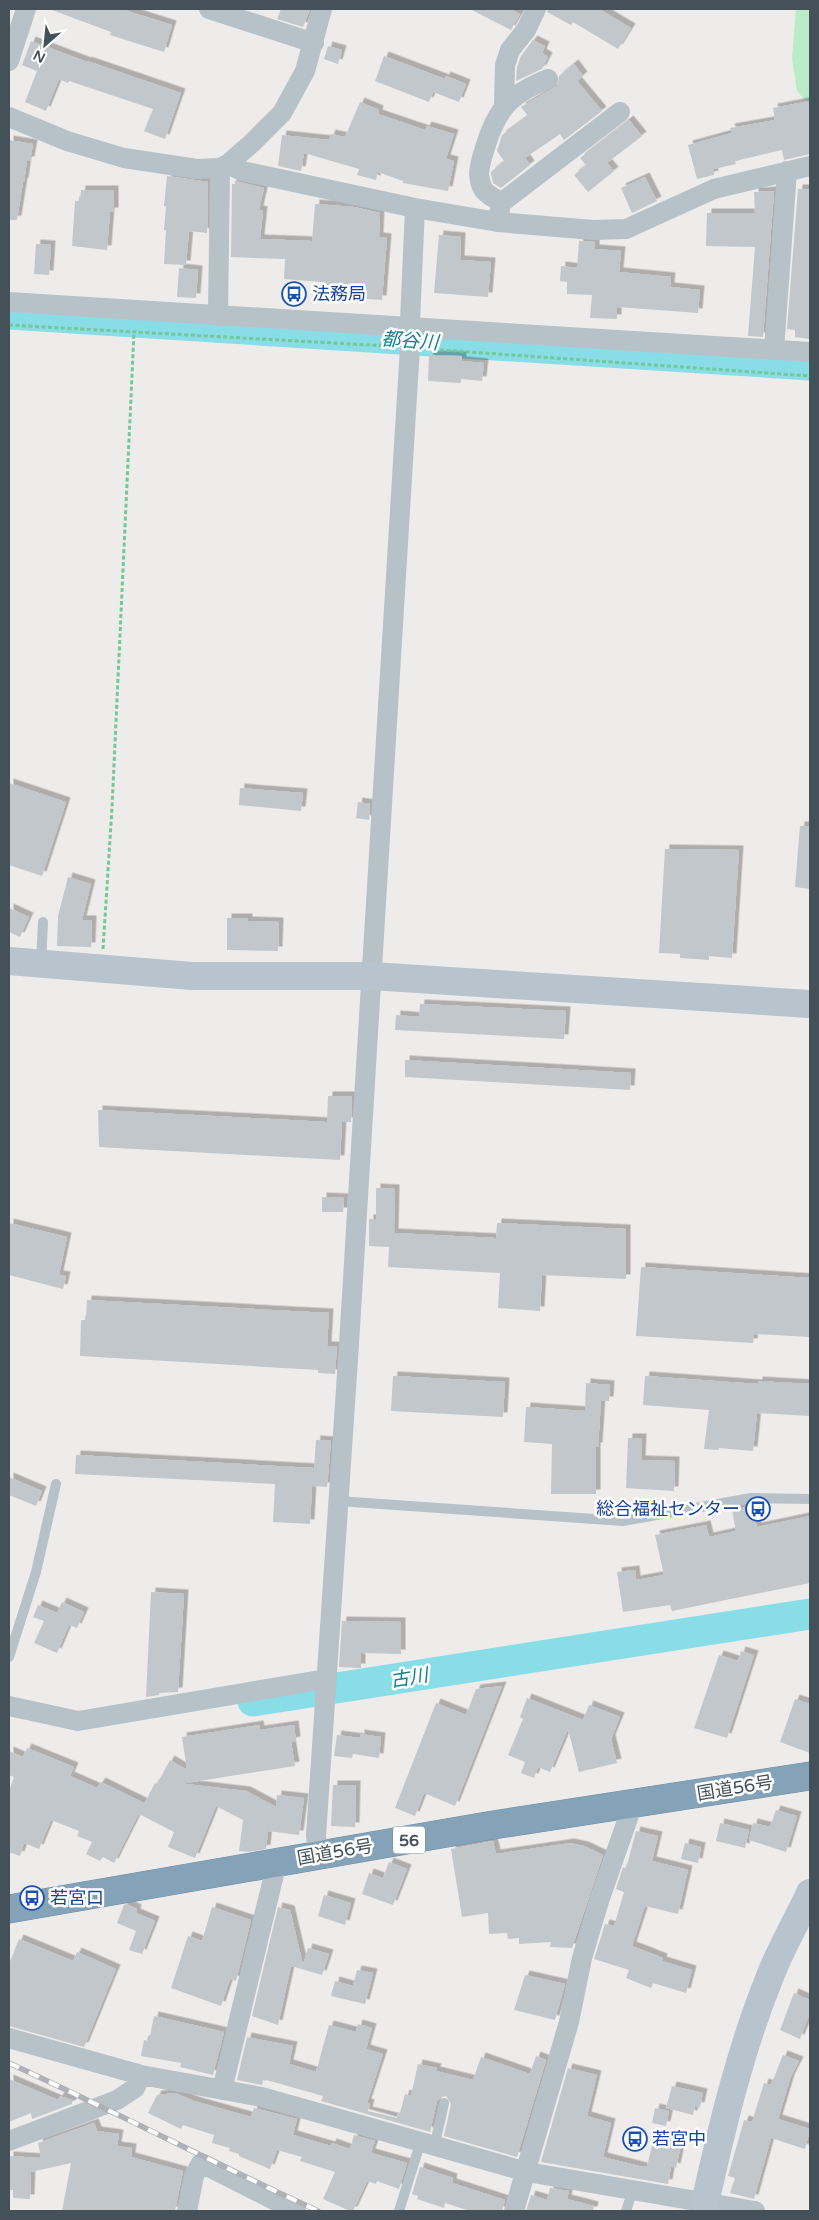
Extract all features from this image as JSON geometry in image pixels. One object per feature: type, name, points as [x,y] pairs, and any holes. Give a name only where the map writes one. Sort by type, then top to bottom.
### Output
[{"type":"highway","name":"国道56号","points":[[9,1910],[487,1826],[810,1776]]},
{"type":"street","points":[[10,51],[26,9]]},
{"type":"street","points":[[209,9],[314,43]]},
{"type":"street","points":[[218,316],[224,166],[282,113],[305,71],[322,9]]},
{"type":"street","points":[[504,106],[505,65],[510,50],[526,30],[536,9]]},
{"type":"street","points":[[499,213],[483,190],[478,170],[493,122],[504,106],[536,84],[548,79]]},
{"type":"street","points":[[499,213],[620,112]]},
{"type":"street","points":[[9,117],[67,142],[124,158],[197,169],[224,166],[415,208],[499,213],[593,230],[626,229],[714,189],[810,166]]},
{"type":"street","points":[[774,350],[787,171]]},
{"type":"street","points":[[319,1855],[316,1836],[410,347],[415,208]]},
{"type":"street","points":[[9,302],[218,316],[410,335],[810,352]]},
{"type":"street","points":[[9,961],[192,976],[371,976],[810,1004]]},
{"type":"street","points":[[9,1706],[78,1721],[326,1682]]},
{"type":"street","points":[[514,2211],[569,2022],[582,1958],[632,1804]]},
{"type":"street","points":[[222,2090],[277,1862]]},
{"type":"street","points":[[705,2202],[724,2118],[743,2050],[769,1977],[810,1893]]},
{"type":"street","points":[[9,2038],[140,2075],[262,2097],[427,2146],[526,2172],[755,2211]]},
{"type":"street","points":[[9,2141],[118,2100],[135,2088],[140,2075]]},
{"type":"street","points":[[187,2211],[194,2176],[201,2163],[296,2211]]},
{"type":"lane","points":[[41,965],[43,922]]},
{"type":"lane","points":[[9,1657],[36,1572],[56,1484]]},
{"type":"lane","points":[[338,1501],[623,1521],[751,1498],[810,1499]]},
{"type":"lane","points":[[399,2211],[444,2104]]},
{"type":"lane","points":[[626,2211],[633,2190]]},
{"type":"path","points":[[102,969],[112,808],[134,332]]},
{"type":"green space","points":[[796,9],[810,9],[810,106],[797,91],[792,59]]},
{"type":"building","points":[[52,9],[121,9],[172,25],[164,52],[110,35],[111,32]]},
{"type":"building","points":[[281,9],[310,9],[303,27],[277,19]]},
{"type":"building","points":[[470,9],[510,9],[520,14],[511,30]]},
{"type":"building","points":[[548,9],[599,9],[631,28],[618,49],[573,22],[571,25],[547,12]]},
{"type":"building","points":[[533,40],[545,46],[542,53],[548,57],[542,69],[516,81],[517,67],[521,56]]},
{"type":"building","points":[[31,41],[181,93],[165,139],[144,131],[153,109],[69,81],[68,83],[59,79],[46,111],[25,102],[37,71],[22,65]]},
{"type":"building","points":[[328,46],[342,50],[338,64],[324,59]]},
{"type":"building","points":[[384,56],[445,79],[446,76],[466,84],[459,102],[433,92],[429,102],[375,81]]},
{"type":"building","points":[[574,64],[583,76],[577,81],[602,111],[564,140],[560,134],[525,158],[530,165],[501,188],[493,183],[491,172],[504,161],[497,151],[502,135],[528,116],[521,107],[557,86],[559,76]]},
{"type":"building","points":[[810,101],[810,154],[784,160],[782,150],[735,161],[736,164],[714,169],[714,175],[697,179],[688,145],[732,133],[730,128],[775,120],[773,108]]},
{"type":"building","points":[[360,102],[379,110],[378,114],[425,130],[427,126],[454,134],[446,159],[454,161],[448,191],[403,183],[403,181],[378,172],[376,180],[357,175],[359,169],[304,153],[301,171],[278,166],[282,135],[329,140],[331,134],[345,137]]},
{"type":"building","points":[[629,120],[642,136],[607,163],[614,171],[588,192],[574,175],[586,165],[580,158]]},
{"type":"building","points":[[9,140],[33,144],[30,161],[27,161],[17,220],[9,220]]},
{"type":"building","points":[[167,176],[208,182],[207,233],[189,231],[186,265],[164,264],[166,206],[164,206]]},
{"type":"building","points":[[645,177],[657,201],[632,213],[621,188]]},
{"type":"building","points":[[235,181],[264,188],[259,210],[263,211],[260,239],[312,241],[315,204],[354,207],[380,213],[379,237],[387,238],[382,300],[321,296],[322,282],[284,279],[285,259],[231,257],[232,184],[235,184]]},
{"type":"building","points":[[798,189],[810,189],[809,339],[795,337],[795,330],[787,329]]},
{"type":"building","points":[[81,190],[114,190],[114,212],[110,212],[107,250],[72,246],[75,201],[80,201]]},
{"type":"building","points":[[774,191],[763,337],[748,336],[755,247],[706,246],[707,213],[755,213],[754,192]]},
{"type":"building","points":[[439,235],[461,237],[460,260],[491,262],[488,297],[434,293]]},
{"type":"building","points":[[579,241],[595,242],[595,249],[621,251],[619,272],[671,277],[670,287],[700,290],[698,313],[617,307],[617,319],[590,318],[592,295],[567,294],[567,282],[560,281],[561,266],[577,268]]},
{"type":"building","points":[[36,244],[51,245],[49,275],[34,274]]},
{"type":"building","points":[[179,268],[198,270],[196,298],[177,297]]},
{"type":"building","points":[[429,355],[462,356],[462,361],[484,363],[482,381],[461,379],[461,383],[428,381]]},
{"type":"building","points":[[9,783],[66,802],[42,876],[9,865]]},
{"type":"building","points":[[240,788],[303,793],[301,811],[239,805]]},
{"type":"building","points":[[358,802],[370,804],[369,820],[356,818]]},
{"type":"building","points":[[800,826],[810,826],[810,889],[795,887]]},
{"type":"building","points":[[665,849],[739,850],[732,958],[709,956],[709,960],[680,958],[680,954],[659,953]]},
{"type":"building","points":[[68,877],[91,884],[82,920],[92,920],[91,947],[57,946],[58,916]]},
{"type":"building","points":[[9,908],[29,917],[20,937],[9,932]]},
{"type":"building","points":[[227,918],[248,918],[248,921],[279,922],[278,951],[227,950]]},
{"type":"building","points":[[420,1004],[566,1011],[564,1039],[395,1030],[396,1015],[419,1017]]},
{"type":"building","points":[[405,1060],[631,1073],[630,1090],[405,1077]]},
{"type":"building","points":[[328,1096],[352,1096],[351,1122],[342,1122],[340,1160],[99,1147],[98,1110],[327,1122]]},
{"type":"building","points":[[376,1188],[395,1189],[394,1233],[496,1238],[497,1223],[626,1229],[626,1279],[542,1275],[540,1311],[498,1308],[500,1273],[388,1267],[389,1247],[369,1246],[369,1219],[376,1219]]},
{"type":"building","points":[[322,1197],[344,1198],[343,1212],[322,1212]]},
{"type":"building","points":[[9,1223],[67,1237],[59,1275],[66,1276],[63,1289],[9,1275]]},
{"type":"building","points":[[641,1267],[810,1278],[810,1337],[754,1334],[753,1343],[636,1336]]},
{"type":"building","points":[[87,1300],[329,1313],[327,1346],[337,1346],[335,1374],[318,1373],[318,1370],[80,1356],[81,1320],[86,1320]]},
{"type":"building","points":[[393,1376],[505,1382],[503,1417],[391,1411]]},
{"type":"building","points":[[645,1376],[758,1384],[758,1381],[810,1384],[810,1416],[757,1413],[753,1451],[719,1448],[718,1450],[704,1449],[709,1410],[643,1405]]},
{"type":"building","points":[[586,1383],[610,1385],[609,1401],[601,1401],[598,1447],[596,1447],[596,1494],[551,1494],[552,1444],[524,1442],[526,1407],[585,1411]]},
{"type":"building","points":[[628,1438],[642,1438],[641,1460],[675,1461],[674,1491],[626,1488]]},
{"type":"building","points":[[316,1440],[331,1441],[327,1487],[312,1486],[310,1524],[273,1522],[275,1484],[75,1474],[76,1455],[314,1468]]},
{"type":"building","points":[[9,1477],[42,1491],[36,1506],[9,1495]]},
{"type":"building","points":[[752,1506],[757,1527],[810,1516],[810,1583],[672,1611],[670,1605],[623,1612],[617,1572],[635,1570],[636,1580],[664,1575],[655,1535],[706,1525],[709,1537],[736,1531],[732,1510]]},
{"type":"building","points":[[151,1592],[184,1594],[178,1692],[159,1693],[159,1695],[146,1697]]},
{"type":"building","points":[[62,1602],[84,1612],[77,1628],[69,1625],[57,1653],[34,1643],[44,1621],[33,1617],[38,1605],[57,1613]]},
{"type":"building","points":[[342,1621],[401,1622],[401,1654],[361,1653],[361,1668],[339,1667]]},
{"type":"building","points":[[741,1651],[754,1655],[727,1738],[694,1728],[719,1655],[738,1661]]},
{"type":"building","points":[[502,1686],[455,1806],[424,1793],[415,1816],[395,1808],[436,1703],[466,1715],[476,1689]]},
{"type":"building","points":[[527,1698],[583,1720],[589,1705],[620,1717],[611,1739],[617,1763],[579,1772],[568,1729],[550,1772],[538,1767],[534,1778],[521,1773],[525,1762],[508,1755],[523,1719],[520,1717]]},
{"type":"building","points":[[795,1699],[810,1704],[810,1753],[780,1742]]},
{"type":"building","points":[[259,1725],[260,1730],[294,1725],[296,1741],[291,1742],[295,1766],[186,1784],[246,1791],[276,1807],[277,1795],[304,1798],[299,1835],[268,1831],[266,1849],[248,1852],[239,1851],[243,1820],[216,1806],[195,1858],[168,1847],[174,1832],[139,1814],[155,1783],[157,1784],[170,1760],[187,1770],[182,1737]]},
{"type":"building","points":[[360,1734],[381,1737],[379,1758],[353,1754],[352,1758],[334,1756],[337,1735],[360,1738]]},
{"type":"building","points":[[27,1748],[74,1767],[70,1776],[97,1788],[101,1782],[144,1803],[114,1863],[103,1857],[100,1861],[86,1854],[92,1842],[77,1836],[79,1831],[51,1820],[39,1849],[24,1843],[20,1856],[9,1852],[9,1791],[14,1777],[9,1775],[9,1751],[23,1757]]},
{"type":"building","points":[[333,1785],[356,1785],[355,1827],[331,1826]]},
{"type":"building","points":[[776,1810],[797,1816],[786,1852],[749,1840],[753,1823],[770,1827]]},
{"type":"building","points":[[720,1823],[749,1830],[745,1848],[716,1841]]},
{"type":"building","points":[[636,1831],[658,1836],[652,1861],[688,1870],[678,1914],[645,1906],[632,1946],[663,1958],[662,1961],[692,1970],[686,1993],[653,1983],[651,1988],[626,1978],[629,1970],[594,1959],[605,1924],[614,1926],[624,1892],[616,1889],[623,1867],[626,1869]]},
{"type":"building","points":[[493,1841],[496,1854],[570,1843],[584,1846],[603,1855],[572,1948],[550,1947],[551,1942],[519,1944],[519,1938],[508,1939],[507,1933],[489,1934],[488,1913],[462,1917],[451,1849]]},
{"type":"building","points":[[685,1843],[701,1847],[698,1863],[681,1859]]},
{"type":"building","points":[[389,1862],[407,1869],[393,1905],[362,1894],[369,1873],[383,1878]]},
{"type":"building","points":[[324,1895],[351,1903],[345,1925],[318,1916]]},
{"type":"building","points":[[126,1904],[137,1909],[136,1913],[155,1921],[142,1954],[129,1950],[136,1931],[117,1923]]},
{"type":"building","points":[[212,1907],[251,1920],[236,1981],[230,1979],[221,2006],[171,1988],[188,1936],[202,1941]]},
{"type":"building","points":[[278,1907],[290,1910],[303,1965],[308,1948],[329,1954],[322,1975],[291,1966],[278,2025],[252,2016]]},
{"type":"building","points":[[19,1939],[73,1961],[77,1952],[116,1969],[84,2047],[9,2026],[9,1964]]},
{"type":"building","points":[[357,1970],[373,1973],[365,2004],[331,1996],[335,1981],[353,1986]]},
{"type":"building","points":[[525,1975],[565,1984],[555,2020],[514,2010]]},
{"type":"building","points":[[794,1993],[810,2000],[810,2013],[800,2039],[780,2030]]},
{"type":"building","points":[[154,2016],[224,2032],[213,2075],[180,2067],[181,2063],[141,2056],[144,2040],[149,2041]]},
{"type":"building","points":[[358,2024],[372,2028],[366,2049],[383,2054],[367,2103],[370,2104],[368,2111],[397,2118],[405,2094],[411,2096],[418,2064],[437,2068],[436,2071],[473,2080],[481,2057],[530,2074],[536,2056],[546,2060],[517,2157],[444,2136],[451,2104],[446,2096],[441,2097],[437,2101],[430,2132],[321,2101],[323,2096],[263,2079],[262,2085],[237,2080],[247,2037],[293,2046],[289,2064],[316,2072],[329,2025],[356,2032]]},
{"type":"building","points":[[783,2055],[799,2061],[790,2079],[778,2119],[810,2129],[805,2149],[771,2138],[754,2199],[730,2193],[735,2178],[728,2176],[744,2120],[752,2122],[764,2083],[771,2085]]},
{"type":"building","points":[[568,2068],[597,2075],[587,2116],[611,2123],[603,2157],[643,2167],[647,2166],[654,2138],[681,2145],[676,2168],[671,2166],[668,2184],[541,2162]]},
{"type":"building","points":[[9,2079],[58,2100],[60,2096],[72,2100],[72,2104],[32,2119],[31,2113],[9,2122]]},
{"type":"building","points":[[672,2086],[703,2093],[700,2107],[695,2106],[693,2115],[666,2108]]},
{"type":"building","points":[[175,2093],[194,2101],[251,2117],[254,2108],[297,2119],[293,2135],[331,2146],[332,2143],[350,2149],[354,2135],[375,2141],[371,2153],[407,2163],[399,2189],[377,2181],[376,2184],[367,2181],[353,2211],[350,2211],[323,2199],[335,2172],[300,2161],[302,2157],[277,2150],[270,2169],[229,2151],[230,2148],[212,2143],[214,2135],[183,2125],[181,2129],[148,2113],[157,2095]]},
{"type":"building","points":[[655,2108],[669,2111],[666,2126],[652,2123]]},
{"type":"building","points":[[94,2123],[97,2131],[119,2134],[117,2146],[132,2148],[131,2157],[183,2171],[175,2211],[62,2211],[71,2163],[31,2172],[30,2199],[13,2198],[13,2190],[9,2190],[9,2156],[41,2158],[38,2143]]},
{"type":"building","points":[[420,2167],[453,2178],[452,2183],[505,2200],[502,2211],[470,2211],[445,2203],[444,2208],[417,2199],[418,2196],[412,2194]]},
{"type":"building","points":[[550,2188],[569,2191],[567,2199],[594,2206],[593,2211],[526,2211],[531,2195],[547,2200]]},
{"type":"waterway","name":"都谷川","points":[[9,314],[810,365]]},
{"type":"waterway","name":"古川","points":[[253,1701],[810,1614]]},
{"type":"railway","points":[[9,2063],[318,2211]]},
{"type":"place","name":"法務局","points":[[294,294]]},
{"type":"place","name":"総合福祉センター","points":[[758,1509]]},
{"type":"place","name":"若宮口","points":[[32,1898]]},
{"type":"place","name":"若宮中","points":[[635,2139]]}]
